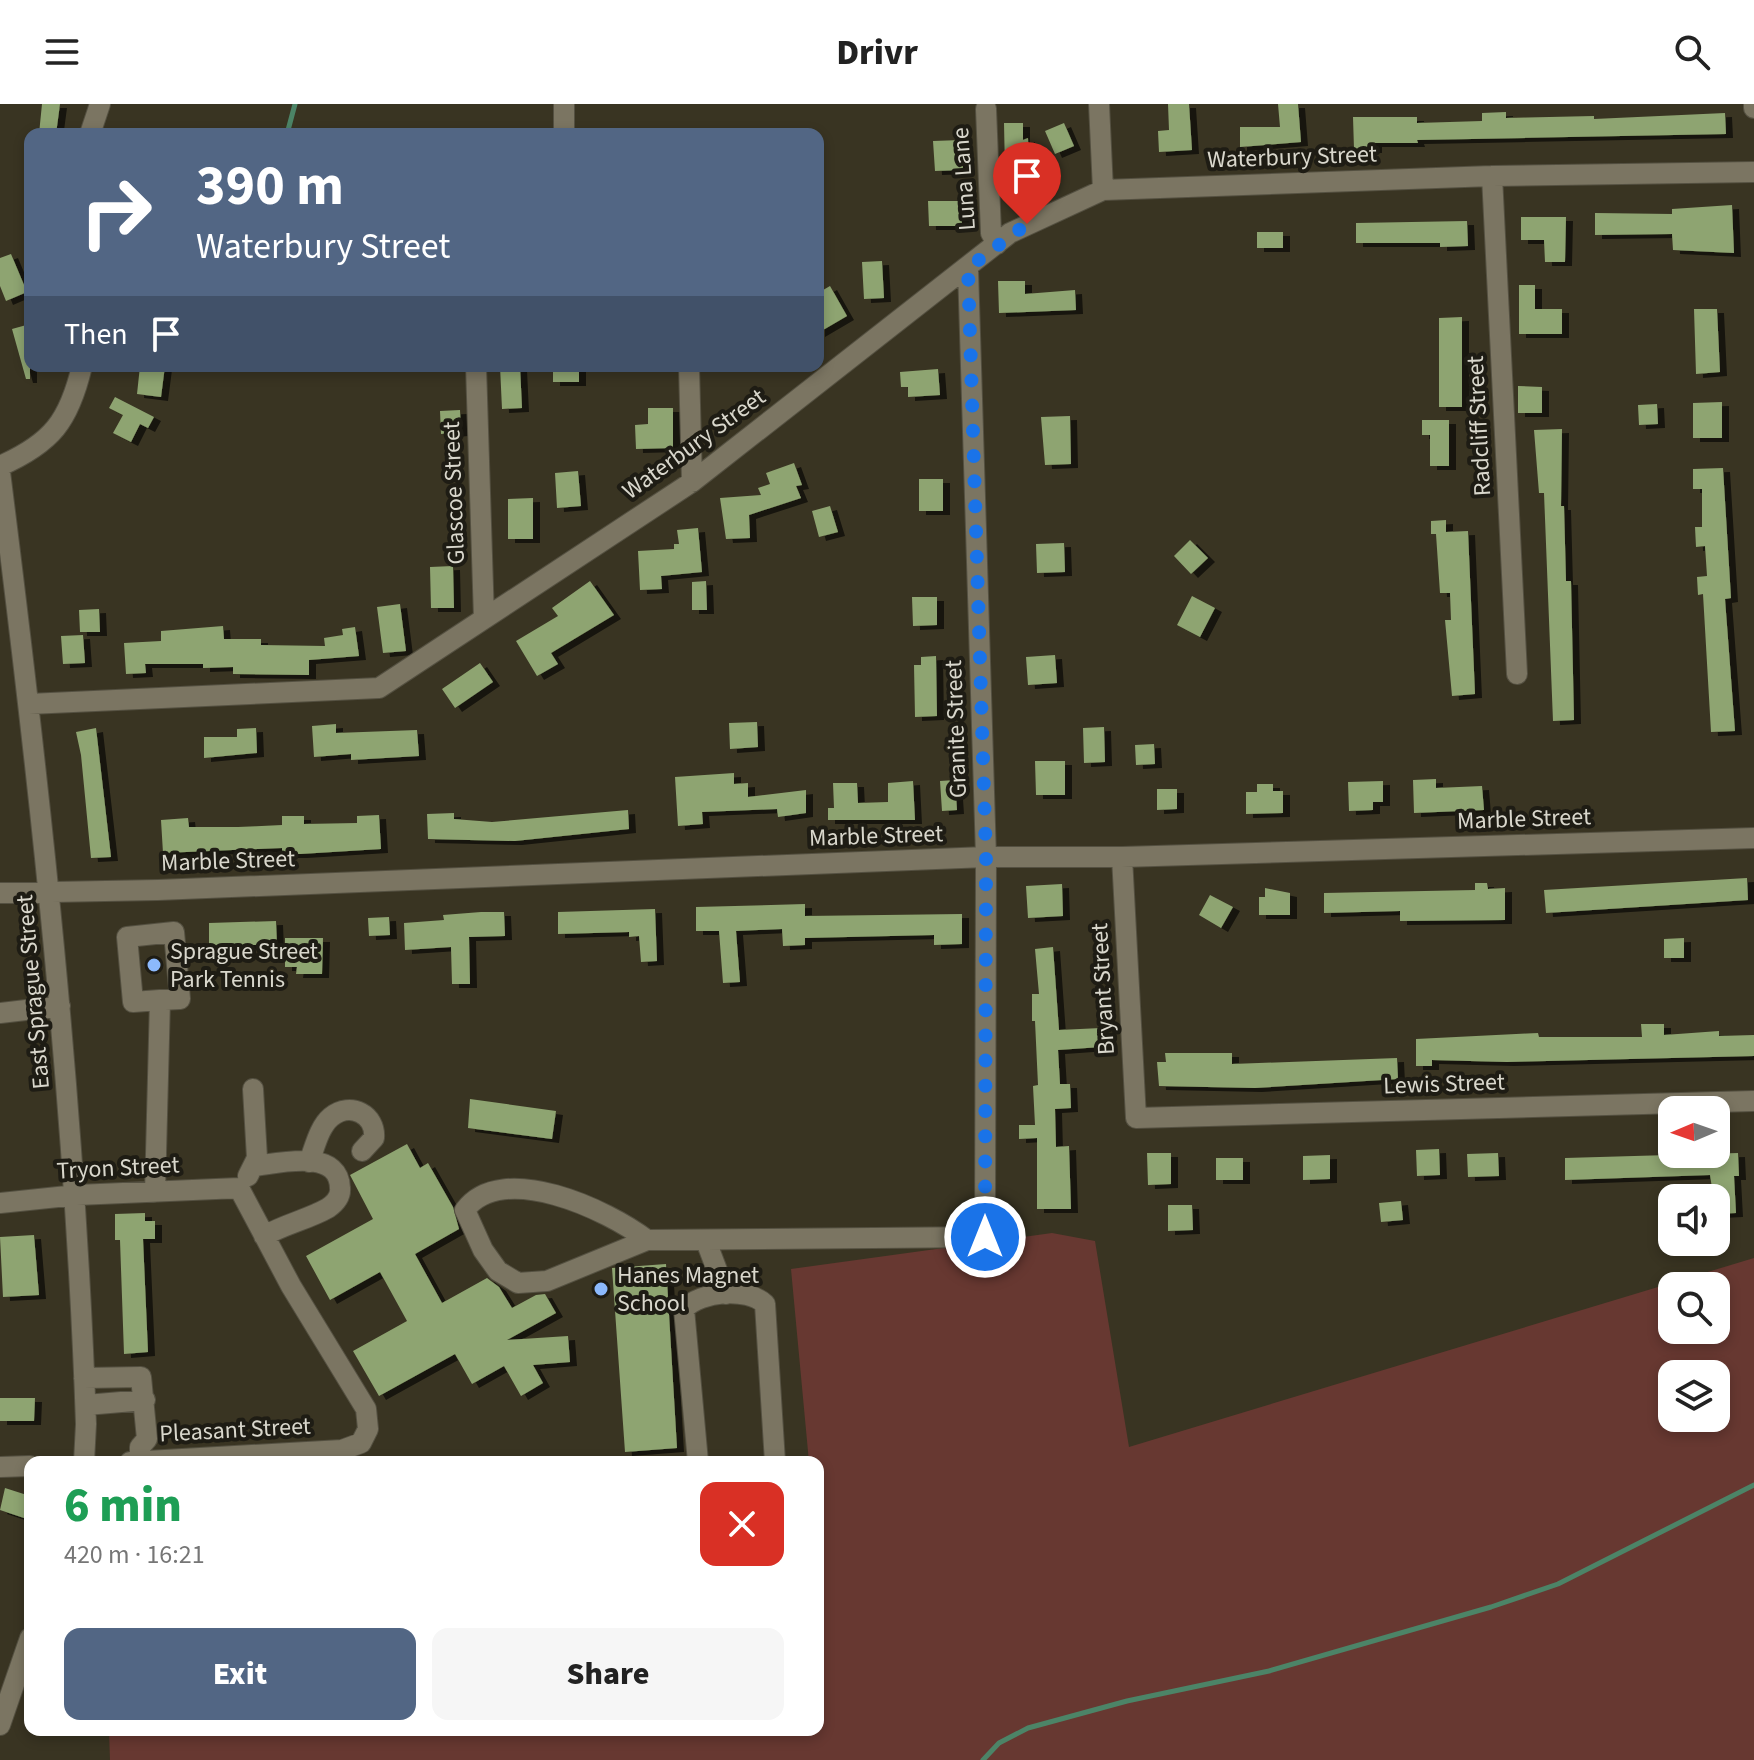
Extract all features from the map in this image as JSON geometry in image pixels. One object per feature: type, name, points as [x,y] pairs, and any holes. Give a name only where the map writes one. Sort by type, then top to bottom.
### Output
[{"type":"street","points":[[92,128],[100,104]]},
{"type":"street","points":[[564,104],[564,128]]},
{"type":"street","points":[[1099,104],[1103,190]]},
{"type":"street","name":"Luna Lane","points":[[986,109],[991,233],[997,244]]},
{"type":"street","name":"Waterbury Street","points":[[29,704],[379,688],[692,482],[997,244],[1044,214],[1103,190],[1492,176],[1754,172]]},
{"type":"street","name":"Radcliff Street","points":[[1492,176],[1517,674]]},
{"type":"street","name":"Granite Street","points":[[706,1241],[985,1237],[986,857],[968,268]]},
{"type":"street","points":[[0,469],[25,455],[56,431],[67,412],[80,372]]},
{"type":"street","name":"Glascoe Street","points":[[476,372],[484,619]]},
{"type":"street","points":[[689,372],[692,482]]},
{"type":"street","name":"East Sprague Street","points":[[0,469],[50,891],[77,1195],[86,1405],[84,1456]]},
{"type":"street","name":"Marble Street","points":[[0,893],[158,890],[986,857],[1122,857],[1754,838]]},
{"type":"street","name":"Bryant Street","points":[[1122,857],[1136,1118]]},
{"type":"street","points":[[155,1192],[160,1000]]},
{"type":"street","points":[[0,1013],[60,1006]]},
{"type":"street","points":[[253,1089],[255,1166],[239,1188],[264,1236],[287,1222],[326,1209],[340,1194],[335,1169],[327,1164],[309,1162],[255,1166]]},
{"type":"street","name":"Lewis Street","points":[[1136,1118],[1754,1101]]},
{"type":"street","points":[[309,1162],[325,1124],[334,1114],[347,1110],[367,1115],[373,1120],[374,1138],[362,1151]]},
{"type":"street","name":"Tryon Street","points":[[0,1203],[77,1195],[239,1188]]},
{"type":"street","points":[[647,1240],[629,1226],[583,1203],[544,1192],[491,1191],[475,1196],[465,1210],[483,1250],[498,1271],[518,1283],[547,1281],[647,1240],[706,1241],[726,1294]]},
{"type":"street","name":"Pleasant Street","points":[[264,1236],[366,1409],[368,1429],[361,1443],[316,1456]]},
{"type":"street","points":[[697,1456],[684,1309],[691,1301],[726,1294],[756,1296],[765,1304],[775,1456]]},
{"type":"street","points":[[84,1378],[141,1377],[147,1439],[140,1447],[140,1456]]},
{"type":"street","points":[[86,1405],[145,1400]]},
{"type":"street","points":[[0,1467],[24,1466]]},
{"type":"street","points":[[0,1725],[24,1655]]},
{"type":"shaded area","points":[[1052,1233],[1095,1241],[1129,1447],[1658,1287],[1658,1344],[1730,1344],[1730,1272],[1708,1272],[1754,1258],[1754,1760],[110,1760],[109,1736],[824,1736],[824,1456],[808,1456],[791,1269]]},
{"type":"building","points":[[42,104],[60,104],[57,128],[40,128]]},
{"type":"building","points":[[1168,104],[1189,104],[1192,150],[1159,152],[1158,131],[1169,130]]},
{"type":"building","points":[[1278,104],[1298,104],[1301,142],[1240,147],[1240,127],[1280,127]]},
{"type":"building","points":[[1506,112],[1506,118],[1594,116],[1594,119],[1725,113],[1726,134],[1417,140],[1418,143],[1375,143],[1375,149],[1354,149],[1353,117],[1417,117],[1417,123],[1482,121],[1482,113]]},
{"type":"building","points":[[1004,123],[1023,123],[1023,140],[1028,138],[1029,171],[1005,171]]},
{"type":"building","points":[[1064,123],[1074,146],[1055,154],[1045,131]]},
{"type":"building","points":[[961,140],[963,170],[935,171],[933,141]]},
{"type":"building","points":[[928,201],[962,201],[962,226],[929,226]]},
{"type":"building","points":[[1732,205],[1734,253],[1673,250],[1672,234],[1595,235],[1595,213],[1672,214],[1672,209]]},
{"type":"building","points":[[1521,217],[1566,217],[1565,262],[1545,262],[1544,240],[1521,240]]},
{"type":"building","points":[[1467,221],[1468,246],[1356,243],[1356,223]]},
{"type":"building","points":[[1257,232],[1283,232],[1283,248],[1257,248]]},
{"type":"building","points":[[11,254],[24,285],[24,293],[6,301],[0,286],[0,258]]},
{"type":"building","points":[[882,261],[884,298],[864,299],[862,262]]},
{"type":"building","points":[[998,281],[1025,281],[1025,294],[1075,290],[1076,310],[999,313]]},
{"type":"building","points":[[1519,285],[1535,285],[1535,309],[1562,309],[1562,334],[1519,334]]},
{"type":"building","points":[[830,286],[847,316],[824,329],[824,290]]},
{"type":"building","points":[[1694,309],[1717,309],[1720,372],[1696,374]]},
{"type":"building","points":[[1462,317],[1462,407],[1439,407],[1439,318]]},
{"type":"building","points":[[24,326],[24,372],[12,329]]},
{"type":"building","points":[[938,369],[940,395],[908,397],[908,387],[901,387],[900,372]]},
{"type":"building","points":[[139,372],[164,372],[161,397],[137,394]]},
{"type":"building","points":[[500,372],[520,372],[522,408],[502,409]]},
{"type":"building","points":[[553,372],[579,372],[579,382],[553,382]]},
{"type":"building","points":[[1518,386],[1542,387],[1542,413],[1518,413]]},
{"type":"building","points":[[115,397],[154,417],[148,428],[140,424],[131,442],[113,433],[123,415],[109,408]]},
{"type":"building","points":[[1722,402],[1722,438],[1693,438],[1693,403]]},
{"type":"building","points":[[1657,404],[1658,424],[1639,425],[1638,405]]},
{"type":"building","points":[[648,408],[673,408],[673,448],[636,449],[635,425],[648,424]]},
{"type":"building","points":[[460,410],[461,432],[441,434],[440,411]]},
{"type":"building","points":[[1070,416],[1071,464],[1045,465],[1041,417]]},
{"type":"building","points":[[1422,420],[1449,420],[1449,466],[1430,466],[1430,435],[1422,435]]},
{"type":"building","points":[[1562,429],[1561,506],[1564,506],[1566,581],[1571,581],[1574,720],[1553,721],[1544,493],[1539,493],[1534,430]]},
{"type":"building","points":[[794,463],[802,485],[796,486],[801,498],[749,515],[750,538],[726,539],[720,498],[761,495],[758,488],[770,484],[766,473]]},
{"type":"building","points":[[1723,468],[1731,598],[1725,599],[1735,731],[1711,732],[1703,594],[1698,595],[1697,577],[1707,576],[1705,546],[1696,547],[1695,527],[1702,527],[1702,489],[1693,489],[1693,469]]},
{"type":"building","points":[[578,471],[581,506],[557,508],[555,473]]},
{"type":"building","points":[[919,479],[943,479],[943,511],[919,511]]},
{"type":"building","points":[[533,498],[533,539],[508,539],[508,499]]},
{"type":"building","points":[[830,506],[838,532],[819,537],[812,511]]},
{"type":"building","points":[[1446,520],[1446,532],[1468,531],[1475,694],[1452,696],[1445,620],[1451,620],[1450,593],[1440,593],[1436,534],[1431,534],[1431,521]]},
{"type":"building","points":[[698,528],[702,572],[661,576],[662,589],[640,590],[638,551],[674,549],[674,544],[679,544],[677,530]]},
{"type":"building","points":[[1190,540],[1208,558],[1191,574],[1174,556]]},
{"type":"building","points":[[1064,543],[1065,572],[1037,573],[1036,544]]},
{"type":"building","points":[[453,566],[454,608],[431,608],[430,567]]},
{"type":"building","points":[[590,581],[614,615],[551,653],[558,664],[537,676],[516,641],[558,616],[552,608]]},
{"type":"building","points":[[706,581],[707,610],[692,610],[692,582]]},
{"type":"building","points":[[1192,596],[1215,608],[1200,637],[1177,625]]},
{"type":"building","points":[[912,597],[937,597],[937,625],[913,626]]},
{"type":"building","points":[[400,604],[406,651],[383,653],[377,607]]},
{"type":"building","points":[[99,609],[100,632],[80,632],[79,610]]},
{"type":"building","points":[[223,626],[224,639],[261,639],[261,645],[325,646],[324,638],[343,635],[342,629],[355,627],[359,656],[309,660],[309,675],[233,674],[233,667],[203,668],[203,664],[145,664],[146,673],[126,674],[124,643],[161,641],[161,631]]},
{"type":"building","points":[[83,635],[85,663],[63,664],[61,636]]},
{"type":"building","points":[[1055,655],[1057,683],[1028,685],[1026,657]]},
{"type":"building","points":[[936,656],[937,716],[915,717],[914,665],[921,665],[921,657]]},
{"type":"building","points":[[480,663],[493,682],[455,708],[442,689]]},
{"type":"building","points":[[757,722],[758,747],[730,749],[729,723]]},
{"type":"building","points":[[336,724],[336,733],[417,730],[419,756],[351,760],[351,754],[314,757],[312,726]]},
{"type":"building","points":[[1104,727],[1105,762],[1084,763],[1083,728]]},
{"type":"building","points":[[96,728],[111,857],[91,858],[76,732]]},
{"type":"building","points":[[256,728],[257,753],[204,758],[204,737],[237,737],[237,729]]},
{"type":"building","points":[[1154,744],[1155,764],[1136,765],[1135,745]]},
{"type":"building","points":[[1035,761],[1065,761],[1065,795],[1036,795]]},
{"type":"building","points":[[734,773],[734,784],[748,783],[748,797],[806,790],[806,813],[778,817],[777,809],[702,812],[703,824],[678,826],[675,777]]},
{"type":"building","points":[[1436,779],[1436,788],[1482,786],[1484,810],[1414,813],[1413,780]]},
{"type":"building","points":[[955,780],[957,810],[942,811],[940,781]]},
{"type":"building","points":[[913,781],[915,820],[828,820],[828,808],[834,808],[833,783],[857,783],[858,803],[888,802],[888,783]]},
{"type":"building","points":[[1383,781],[1383,802],[1373,802],[1373,810],[1349,811],[1348,782]]},
{"type":"building","points":[[1257,784],[1273,784],[1273,791],[1283,791],[1283,813],[1246,814],[1246,792],[1257,792]]},
{"type":"building","points":[[1157,789],[1177,789],[1177,809],[1157,810]]},
{"type":"building","points":[[628,810],[629,829],[515,841],[428,839],[427,814],[454,813],[454,819],[492,822]]},
{"type":"building","points":[[379,815],[381,849],[300,854],[282,854],[282,848],[163,853],[161,820],[188,818],[189,827],[238,827],[282,825],[282,816],[304,816],[304,824],[357,823],[357,816]]},
{"type":"building","points":[[1747,878],[1748,900],[1546,913],[1544,890]]},
{"type":"building","points":[[1475,883],[1487,883],[1488,889],[1505,888],[1505,920],[1400,921],[1400,911],[1324,913],[1324,893],[1475,890]]},
{"type":"building","points":[[1062,884],[1063,916],[1028,918],[1026,886]]},
{"type":"building","points":[[1265,888],[1290,893],[1290,915],[1259,915],[1259,897],[1265,897]]},
{"type":"building","points":[[1210,895],[1233,907],[1221,928],[1199,915]]},
{"type":"building","points":[[805,904],[805,916],[962,914],[962,944],[934,945],[934,935],[805,938],[805,945],[783,946],[782,929],[736,931],[740,982],[723,983],[719,931],[696,931],[696,907]]},
{"type":"building","points":[[655,909],[657,961],[641,962],[639,936],[629,937],[629,932],[558,934],[558,912]]},
{"type":"building","points":[[504,912],[505,936],[469,937],[470,984],[452,984],[451,947],[405,950],[404,923],[444,920],[443,915]]},
{"type":"building","points":[[389,917],[390,935],[369,936],[368,918]]},
{"type":"building","points":[[276,921],[277,945],[232,945],[232,951],[209,951],[209,923]]},
{"type":"building","points":[[285,938],[323,938],[322,974],[296,974],[297,967],[285,967]]},
{"type":"building","points":[[1684,938],[1684,958],[1664,958],[1664,939]]},
{"type":"building","points":[[1053,947],[1059,1030],[1101,1028],[1101,1047],[1058,1050],[1060,1084],[1070,1084],[1071,1108],[1055,1109],[1056,1147],[1069,1146],[1071,1209],[1037,1209],[1037,1138],[1019,1139],[1019,1125],[1035,1125],[1033,1086],[1038,1085],[1032,994],[1039,994],[1035,949]]},
{"type":"building","points":[[1641,1024],[1664,1024],[1664,1035],[1719,1031],[1719,1036],[1754,1035],[1754,1056],[1507,1062],[1432,1060],[1432,1066],[1416,1066],[1416,1039],[1538,1033],[1539,1037],[1642,1037]]},
{"type":"building","points":[[1165,1053],[1232,1053],[1232,1064],[1397,1058],[1398,1079],[1255,1088],[1159,1086],[1157,1062],[1166,1062]]},
{"type":"building","points":[[470,1099],[556,1111],[552,1139],[468,1128]]},
{"type":"building","points":[[407,1144],[420,1168],[428,1163],[453,1207],[459,1229],[415,1254],[442,1303],[487,1278],[499,1287],[512,1308],[536,1295],[545,1294],[556,1313],[507,1340],[568,1336],[570,1362],[533,1365],[543,1383],[521,1396],[504,1366],[472,1384],[455,1354],[379,1396],[353,1351],[407,1321],[380,1272],[330,1300],[306,1256],[373,1219],[350,1175]]},
{"type":"building","points":[[1439,1149],[1440,1175],[1417,1176],[1416,1150]]},
{"type":"building","points":[[1147,1153],[1171,1153],[1171,1184],[1148,1185]]},
{"type":"building","points":[[1498,1153],[1499,1176],[1468,1177],[1467,1154]]},
{"type":"building","points":[[1730,1153],[1738,1153],[1739,1176],[1734,1176],[1736,1213],[1730,1213],[1730,1184],[1711,1184],[1710,1175],[1565,1180],[1565,1158],[1658,1155],[1658,1168],[1730,1168]]},
{"type":"building","points":[[1330,1155],[1330,1179],[1303,1180],[1303,1156]]},
{"type":"building","points":[[1216,1158],[1243,1158],[1243,1180],[1216,1180]]},
{"type":"building","points":[[1401,1201],[1403,1220],[1381,1222],[1379,1203]]},
{"type":"building","points":[[1168,1205],[1192,1205],[1193,1230],[1168,1231]]},
{"type":"building","points":[[145,1213],[145,1221],[155,1221],[155,1239],[143,1239],[148,1352],[124,1354],[120,1240],[115,1240],[115,1214]]},
{"type":"building","points":[[34,1235],[39,1295],[3,1297],[0,1237]]},
{"type":"building","points":[[666,1264],[677,1448],[625,1452],[612,1268]]},
{"type":"building","points":[[0,1398],[35,1398],[34,1421],[0,1421]]},
{"type":"building","points":[[5,1488],[24,1494],[24,1518],[0,1510]]},
{"type":"waterway","points":[[289,128],[295,104]]},
{"type":"waterway","points":[[983,1760],[999,1743],[1028,1728],[1127,1701],[1269,1671],[1491,1607],[1558,1584],[1754,1485]]},
{"type":"place","name":"Sprague Street Park Tennis","points":[[154,965]]},
{"type":"place","name":"Hanes Magnet School","points":[[601,1289]]},
{"type":"route","points":[[985,1237],[986,857],[968,268],[1010,233],[1027,224]]}]
